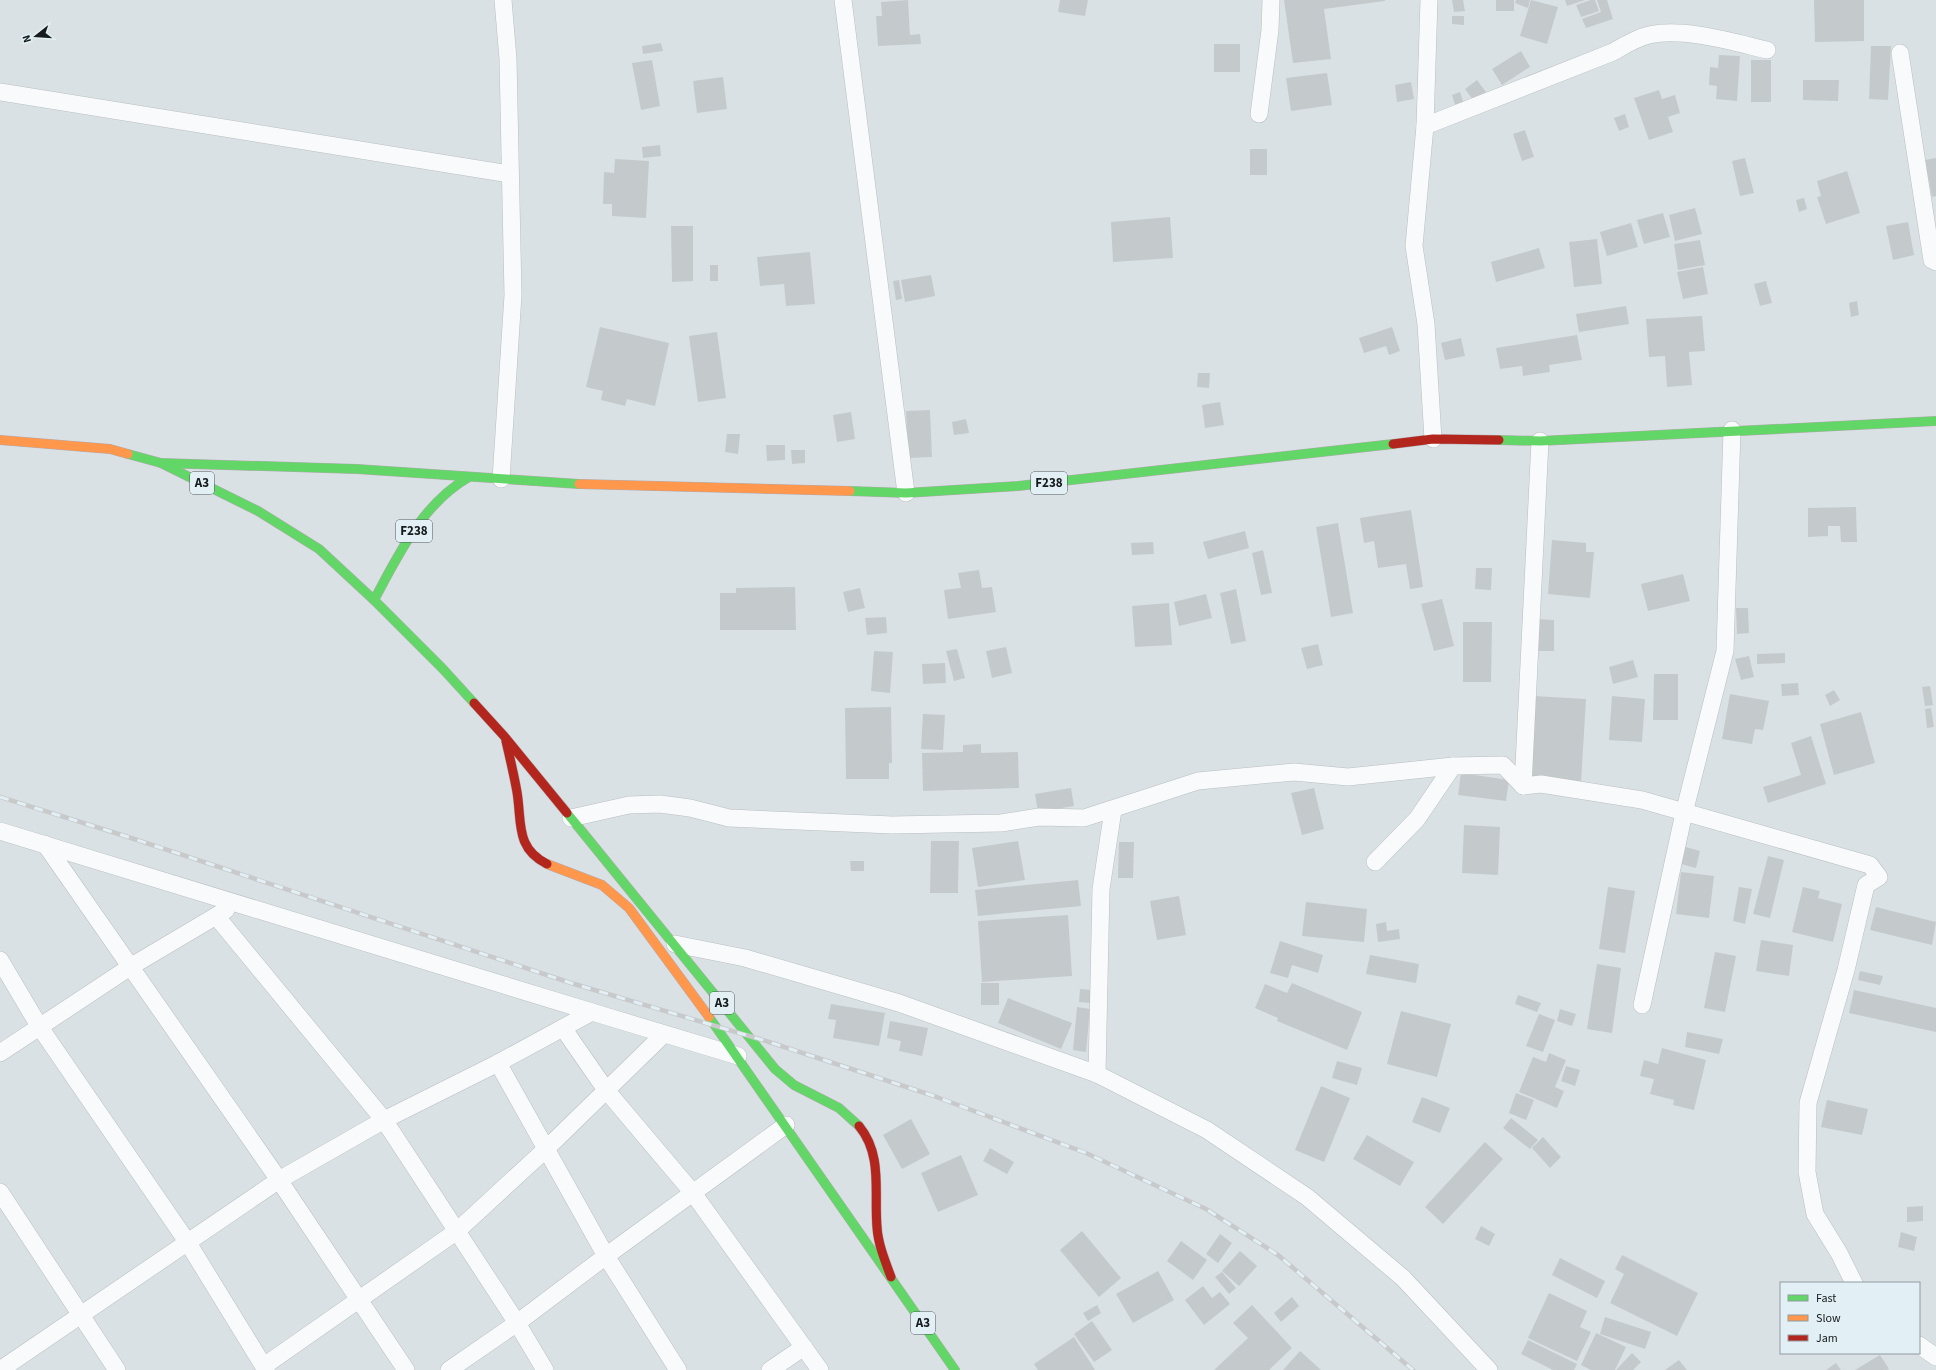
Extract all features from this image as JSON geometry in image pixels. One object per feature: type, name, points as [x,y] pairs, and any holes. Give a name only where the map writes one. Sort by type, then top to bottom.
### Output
[{"type":"main road","name":"F238","points":[[161,463],[357,469],[555,483],[906,493],[1018,486],[1433,439],[1540,441],[1732,430],[1936,421]]},
{"type":"main road","name":"A3","points":[[0,440],[110,449],[161,463],[258,511],[319,549],[374,600],[444,668],[504,736],[675,944],[775,1069],[792,1084],[835,1104],[852,1118],[865,1136],[874,1154],[878,1171],[877,1227],[882,1252],[891,1277]]},
{"type":"main road","name":"F238","points":[[374,600],[410,536],[431,507],[447,490],[469,477]]},
{"type":"main road","name":"A3","points":[[504,736],[517,793],[519,821],[524,843],[535,858],[555,868],[602,885],[629,908],[738,1056],[891,1277],[951,1368]]},
{"type":"street","points":[[501,479],[513,295],[508,59],[503,0]]},
{"type":"street","points":[[843,0],[906,493]]},
{"type":"street","points":[[1259,114],[1270,30],[1271,0]]},
{"type":"street","points":[[1429,0],[1426,126],[1414,246],[1426,324],[1433,439]]},
{"type":"street","points":[[1426,126],[1613,52],[1636,39],[1650,35],[1672,33],[1708,36],[1767,50]]},
{"type":"street","points":[[1900,53],[1932,260],[1936,262]]},
{"type":"street","points":[[0,92],[510,174]]},
{"type":"street","points":[[1642,1005],[1684,813],[1725,651],[1732,430]]},
{"type":"street","points":[[1523,786],[1540,441]]},
{"type":"street","points":[[571,818],[628,806],[660,804],[690,808],[729,818],[892,825],[1002,823],[1039,817],[1084,818],[1198,781],[1294,772],[1348,776],[1453,766],[1503,764],[1523,786]]},
{"type":"street","points":[[1375,862],[1417,819],[1453,766]]},
{"type":"street","points":[[1523,786],[1541,784],[1642,800],[1870,865],[1879,877],[1866,885],[1846,970],[1808,1103],[1807,1172],[1815,1214],[1839,1253],[1854,1282]]},
{"type":"street","points":[[1096,1074],[1101,889],[1112,810]]},
{"type":"street","points":[[0,831],[738,1056]]},
{"type":"street","points":[[45,844],[279,1180],[406,1370]]},
{"type":"street","points":[[0,1053],[130,967],[237,903]]},
{"type":"street","points":[[216,916],[384,1120],[517,1324],[545,1370]]},
{"type":"street","points":[[675,944],[745,958],[899,1003],[1096,1074],[1207,1130],[1307,1197],[1403,1278],[1489,1370]]},
{"type":"street","points":[[0,960],[39,1026],[188,1243],[265,1368],[358,1299],[457,1231],[546,1148],[664,1034]]},
{"type":"street","points":[[0,1370],[81,1313],[188,1243],[279,1180],[384,1120],[498,1063],[592,1012]]},
{"type":"street","points":[[563,1028],[606,1090],[693,1193],[820,1370]]},
{"type":"street","points":[[498,1063],[606,1256],[678,1370]]},
{"type":"street","points":[[449,1370],[517,1324],[606,1256],[786,1125]]},
{"type":"street","points":[[0,1192],[81,1313],[117,1370]]},
{"type":"street","points":[[1920,1346],[1936,1357]]},
{"type":"street","points":[[770,1370],[804,1347]]},
{"type":"building","points":[[908,0],[910,35],[920,34],[921,44],[878,46],[876,16],[882,16],[881,2]]},
{"type":"building","points":[[1060,0],[1088,0],[1085,16],[1058,12]]},
{"type":"building","points":[[1284,0],[1385,1],[1324,9],[1331,59],[1293,63]]},
{"type":"building","points":[[1452,0],[1463,0],[1465,11],[1454,12]]},
{"type":"building","points":[[1496,0],[1514,0],[1514,11],[1496,11]]},
{"type":"building","points":[[1516,0],[1530,0],[1528,8],[1515,3]]},
{"type":"building","points":[[1531,0],[1558,7],[1547,44],[1520,36]]},
{"type":"building","points":[[1565,0],[1585,0],[1567,6]]},
{"type":"building","points":[[1595,0],[1599,11],[1581,17],[1576,5]]},
{"type":"building","points":[[1597,0],[1607,0],[1613,19],[1586,28],[1582,19],[1601,12]]},
{"type":"building","points":[[1814,0],[1864,0],[1864,41],[1815,42]]},
{"type":"building","points":[[1452,16],[1464,16],[1464,25],[1452,24]]},
{"type":"building","points":[[661,43],[663,51],[643,54],[642,46]]},
{"type":"building","points":[[1214,44],[1240,44],[1240,72],[1214,72]]},
{"type":"building","points":[[1871,46],[1891,46],[1888,100],[1869,99]]},
{"type":"building","points":[[1521,51],[1530,67],[1502,85],[1492,69]]},
{"type":"building","points":[[1719,55],[1740,56],[1737,101],[1716,99],[1717,86],[1709,85],[1710,67],[1718,68]]},
{"type":"building","points":[[652,60],[660,106],[641,110],[632,63]]},
{"type":"building","points":[[1751,60],[1771,60],[1771,102],[1751,102]]},
{"type":"building","points":[[1327,73],[1332,105],[1291,111],[1286,78]]},
{"type":"building","points":[[723,77],[727,109],[697,113],[693,81]]},
{"type":"building","points":[[1477,80],[1486,92],[1474,101],[1465,89]]},
{"type":"building","points":[[1803,80],[1839,80],[1838,101],[1803,100]]},
{"type":"building","points":[[1411,82],[1414,99],[1397,102],[1395,85]]},
{"type":"building","points":[[1659,90],[1662,99],[1675,95],[1680,113],[1668,117],[1673,132],[1649,140],[1634,98]]},
{"type":"building","points":[[1460,92],[1465,108],[1457,111],[1452,95]]},
{"type":"building","points":[[1625,114],[1629,127],[1619,131],[1614,118]]},
{"type":"building","points":[[1525,130],[1534,157],[1522,161],[1513,134]]},
{"type":"building","points":[[660,145],[661,156],[643,158],[642,147]]},
{"type":"building","points":[[1250,149],[1267,149],[1267,175],[1250,175]]},
{"type":"building","points":[[1745,158],[1754,193],[1740,196],[1732,161]]},
{"type":"building","points":[[1936,158],[1936,196],[1932,197],[1925,160]]},
{"type":"building","points":[[615,159],[649,161],[646,218],[612,216],[612,204],[603,204],[604,172],[614,173]]},
{"type":"building","points":[[1847,171],[1860,213],[1826,224],[1817,197],[1821,196],[1817,181]]},
{"type":"building","points":[[1804,198],[1807,209],[1799,212],[1796,200]]},
{"type":"building","points":[[1695,208],[1702,234],[1675,241],[1669,215]]},
{"type":"building","points":[[1663,213],[1670,237],[1644,244],[1637,220]]},
{"type":"building","points":[[1170,217],[1173,258],[1113,262],[1111,222]]},
{"type":"building","points":[[1908,222],[1914,255],[1893,260],[1886,226]]},
{"type":"building","points":[[1631,223],[1638,247],[1607,256],[1600,232]]},
{"type":"building","points":[[671,226],[693,226],[693,281],[672,282]]},
{"type":"building","points":[[1597,239],[1602,284],[1574,287],[1569,242]]},
{"type":"building","points":[[1700,240],[1705,265],[1678,270],[1674,244]]},
{"type":"building","points":[[1539,248],[1545,268],[1496,282],[1491,262]]},
{"type":"building","points":[[810,252],[815,304],[786,306],[784,284],[760,286],[757,257]]},
{"type":"building","points":[[710,265],[718,265],[718,281],[710,281]]},
{"type":"building","points":[[1703,267],[1708,294],[1683,299],[1677,272]]},
{"type":"building","points":[[931,275],[935,296],[905,302],[901,280]]},
{"type":"building","points":[[899,280],[902,299],[896,300],[893,281]]},
{"type":"building","points":[[1766,281],[1772,303],[1760,306],[1754,284]]},
{"type":"building","points":[[1857,301],[1859,315],[1851,317],[1849,303]]},
{"type":"building","points":[[1626,306],[1629,324],[1579,332],[1576,314]]},
{"type":"building","points":[[1702,316],[1705,351],[1689,352],[1692,385],[1667,387],[1665,356],[1649,357],[1646,319]]},
{"type":"building","points":[[600,327],[669,343],[655,406],[627,399],[625,406],[601,400],[603,391],[586,387]]},
{"type":"building","points":[[1392,327],[1400,351],[1389,355],[1386,346],[1364,353],[1359,338]]},
{"type":"building","points":[[717,332],[726,398],[698,402],[689,336]]},
{"type":"building","points":[[1577,335],[1582,360],[1549,365],[1550,372],[1523,376],[1522,366],[1500,369],[1496,348]]},
{"type":"building","points":[[1461,338],[1465,356],[1445,360],[1441,343]]},
{"type":"building","points":[[1198,373],[1210,373],[1209,388],[1197,387]]},
{"type":"building","points":[[1220,402],[1224,425],[1205,428],[1202,405]]},
{"type":"building","points":[[930,410],[932,457],[908,458],[906,411]]},
{"type":"building","points":[[851,412],[855,439],[837,442],[833,415]]},
{"type":"building","points":[[966,419],[969,433],[954,435],[952,422]]},
{"type":"building","points":[[727,434],[740,434],[738,454],[725,452]]},
{"type":"building","points":[[766,445],[785,445],[785,460],[767,461]]},
{"type":"building","points":[[791,450],[805,450],[805,463],[792,464]]},
{"type":"building","points":[[1856,507],[1857,542],[1841,542],[1840,526],[1828,526],[1828,536],[1808,537],[1808,508]]},
{"type":"building","points":[[1411,510],[1423,587],[1410,589],[1406,564],[1378,568],[1374,541],[1364,543],[1360,518]]},
{"type":"building","points":[[1338,523],[1353,613],[1331,617],[1316,527]]},
{"type":"building","points":[[1245,531],[1249,548],[1208,559],[1203,542]]},
{"type":"building","points":[[1552,540],[1586,543],[1586,552],[1594,552],[1590,598],[1548,594]]},
{"type":"building","points":[[1153,542],[1154,554],[1132,555],[1131,543]]},
{"type":"building","points":[[1263,550],[1272,593],[1261,595],[1252,553]]},
{"type":"building","points":[[1476,568],[1492,568],[1491,590],[1475,589]]},
{"type":"building","points":[[979,570],[982,588],[992,587],[996,612],[948,619],[944,590],[961,588],[958,573]]},
{"type":"building","points":[[1683,574],[1690,601],[1648,611],[1641,584]]},
{"type":"building","points":[[795,587],[796,630],[720,630],[720,593],[736,593],[736,588]]},
{"type":"building","points":[[860,588],[865,608],[848,612],[843,592]]},
{"type":"building","points":[[1236,589],[1246,641],[1231,644],[1220,593]]},
{"type":"building","points":[[1206,594],[1212,618],[1179,626],[1174,602]]},
{"type":"building","points":[[1442,599],[1454,646],[1434,651],[1421,604]]},
{"type":"building","points":[[1169,603],[1172,645],[1135,647],[1132,606]]},
{"type":"building","points":[[1736,608],[1748,608],[1749,633],[1737,634]]},
{"type":"building","points":[[886,617],[887,633],[867,635],[865,618]]},
{"type":"building","points":[[1537,619],[1554,620],[1554,651],[1536,651]]},
{"type":"building","points":[[1463,622],[1492,622],[1491,682],[1463,682]]},
{"type":"building","points":[[1318,644],[1323,665],[1307,669],[1301,648]]},
{"type":"building","points":[[1006,647],[1012,673],[992,678],[986,651]]},
{"type":"building","points":[[957,649],[965,678],[954,681],[946,651]]},
{"type":"building","points":[[874,651],[893,652],[890,693],[871,691]]},
{"type":"building","points":[[1785,653],[1785,663],[1757,664],[1757,654]]},
{"type":"building","points":[[1749,656],[1754,677],[1741,680],[1735,659]]},
{"type":"building","points":[[1633,660],[1638,677],[1613,684],[1609,667]]},
{"type":"building","points":[[945,663],[946,683],[923,684],[922,664]]},
{"type":"building","points":[[1654,674],[1678,674],[1678,720],[1653,720]]},
{"type":"building","points":[[1798,683],[1799,695],[1782,696],[1781,684]]},
{"type":"building","points":[[1930,686],[1933,705],[1925,706],[1922,687]]},
{"type":"building","points":[[1834,690],[1840,700],[1830,706],[1825,695]]},
{"type":"building","points":[[1730,694],[1769,701],[1763,730],[1755,729],[1752,744],[1722,739]]},
{"type":"building","points":[[1534,696],[1586,699],[1581,783],[1531,779]]},
{"type":"building","points":[[1612,696],[1645,699],[1642,742],[1609,740]]},
{"type":"building","points":[[891,707],[892,763],[889,763],[889,779],[846,779],[845,708]]},
{"type":"building","points":[[1931,708],[1934,727],[1927,728],[1925,709]]},
{"type":"building","points":[[1861,712],[1875,763],[1834,775],[1820,724]]},
{"type":"building","points":[[923,714],[945,715],[943,750],[921,749]]},
{"type":"building","points":[[1811,736],[1826,784],[1768,803],[1763,787],[1801,775],[1791,743]]},
{"type":"building","points":[[981,744],[981,753],[1018,752],[1019,788],[923,791],[922,753],[963,752],[963,745]]},
{"type":"building","points":[[1461,773],[1509,780],[1506,801],[1458,795]]},
{"type":"building","points":[[1071,788],[1074,806],[1038,812],[1035,794]]},
{"type":"building","points":[[1314,788],[1324,829],[1302,835],[1291,793]]},
{"type":"building","points":[[1464,825],[1500,827],[1498,875],[1462,873]]},
{"type":"building","points":[[931,841],[959,841],[958,893],[930,893]]},
{"type":"building","points":[[1018,841],[1025,880],[978,887],[972,848]]},
{"type":"building","points":[[1119,842],[1134,842],[1133,878],[1118,878]]},
{"type":"building","points":[[1682,846],[1700,851],[1696,868],[1677,863]]},
{"type":"building","points":[[1768,856],[1784,860],[1770,918],[1753,914]]},
{"type":"building","points":[[850,861],[864,861],[864,871],[851,871]]},
{"type":"building","points":[[1681,872],[1714,876],[1709,918],[1676,914]]},
{"type":"building","points":[[1078,880],[1081,906],[978,916],[975,890]]},
{"type":"building","points":[[1608,887],[1635,891],[1625,953],[1599,949]]},
{"type":"building","points":[[1739,887],[1752,889],[1745,924],[1733,921]]},
{"type":"building","points":[[1803,887],[1820,891],[1818,898],[1842,904],[1833,942],[1792,932]]},
{"type":"building","points":[[1179,896],[1186,935],[1157,940],[1150,901]]},
{"type":"building","points":[[1306,902],[1367,909],[1364,942],[1302,936]]},
{"type":"building","points":[[1876,907],[1936,922],[1932,945],[1870,930]]},
{"type":"building","points":[[1068,915],[1072,976],[982,982],[978,921]]},
{"type":"building","points":[[1386,922],[1387,931],[1399,929],[1400,939],[1378,942],[1376,924]]},
{"type":"building","points":[[1761,940],[1793,945],[1789,976],[1756,971]]},
{"type":"building","points":[[1280,941],[1323,955],[1318,973],[1292,965],[1288,978],[1270,973]]},
{"type":"building","points":[[1715,952],[1736,956],[1725,1012],[1704,1008]]},
{"type":"building","points":[[1370,955],[1419,964],[1416,983],[1366,974]]},
{"type":"building","points":[[1597,964],[1621,968],[1612,1033],[1587,1029]]},
{"type":"building","points":[[1860,971],[1883,976],[1880,985],[1858,980]]},
{"type":"building","points":[[981,983],[999,983],[999,1005],[981,1005]]},
{"type":"building","points":[[1292,983],[1362,1012],[1347,1050],[1277,1021],[1278,1018],[1255,1008],[1265,984],[1287,993]]},
{"type":"building","points":[[1080,989],[1092,990],[1092,1003],[1079,1002]]},
{"type":"building","points":[[1854,990],[1936,1008],[1936,1032],[1849,1013]]},
{"type":"building","points":[[1518,995],[1541,1003],[1537,1012],[1515,1004]]},
{"type":"building","points":[[1008,998],[1072,1023],[1061,1049],[998,1023]]},
{"type":"building","points":[[831,1004],[885,1013],[879,1046],[833,1038],[836,1020],[828,1019]]},
{"type":"building","points":[[1077,1007],[1090,1009],[1086,1052],[1073,1050]]},
{"type":"building","points":[[1560,1009],[1576,1014],[1572,1026],[1557,1021]]},
{"type":"building","points":[[1401,1011],[1451,1024],[1437,1077],[1387,1064]]},
{"type":"building","points":[[1539,1014],[1555,1020],[1543,1052],[1526,1046]]},
{"type":"building","points":[[890,1021],[928,1028],[922,1056],[899,1051],[901,1041],[887,1038]]},
{"type":"building","points":[[1687,1032],[1723,1039],[1719,1054],[1685,1047]]},
{"type":"building","points":[[1662,1048],[1706,1060],[1694,1110],[1673,1105],[1674,1100],[1650,1094],[1654,1079],[1640,1076],[1644,1060],[1658,1064]]},
{"type":"building","points":[[1549,1053],[1566,1060],[1555,1087],[1564,1091],[1557,1108],[1519,1092],[1533,1057],[1546,1062]]},
{"type":"building","points":[[1337,1061],[1362,1068],[1357,1085],[1332,1078]]},
{"type":"building","points":[[1566,1066],[1580,1070],[1575,1086],[1561,1081]]},
{"type":"building","points":[[1321,1086],[1350,1098],[1324,1162],[1295,1150]]},
{"type":"building","points":[[1516,1093],[1534,1100],[1526,1120],[1509,1113]]},
{"type":"building","points":[[1422,1097],[1450,1108],[1440,1133],[1412,1122]]},
{"type":"building","points":[[1827,1100],[1868,1109],[1862,1135],[1821,1127]]},
{"type":"building","points":[[1511,1118],[1538,1140],[1530,1149],[1503,1128]]},
{"type":"building","points":[[911,1119],[930,1154],[902,1169],[883,1135]]},
{"type":"building","points":[[1367,1135],[1414,1162],[1400,1186],[1353,1159]]},
{"type":"building","points":[[1543,1137],[1561,1157],[1550,1168],[1532,1148]]},
{"type":"building","points":[[1485,1142],[1503,1159],[1443,1224],[1425,1207]]},
{"type":"building","points":[[990,1148],[1014,1162],[1007,1174],[983,1161]]},
{"type":"building","points":[[961,1155],[978,1195],[938,1212],[921,1173]]},
{"type":"building","points":[[1923,1206],[1923,1221],[1907,1222],[1907,1207]]},
{"type":"building","points":[[1481,1226],[1495,1234],[1489,1246],[1475,1239]]},
{"type":"building","points":[[1082,1231],[1121,1278],[1099,1297],[1060,1250]]},
{"type":"building","points":[[1901,1232],[1917,1237],[1914,1251],[1898,1247]]},
{"type":"building","points":[[1220,1234],[1232,1243],[1218,1263],[1206,1254]]},
{"type":"building","points":[[1181,1241],[1207,1260],[1193,1280],[1167,1261]]},
{"type":"building","points":[[1240,1251],[1257,1266],[1239,1286],[1222,1271]]},
{"type":"building","points":[[1622,1255],[1698,1293],[1677,1336],[1610,1303],[1624,1274],[1615,1269]]},
{"type":"building","points":[[1560,1258],[1605,1281],[1597,1298],[1552,1275]]},
{"type":"building","points":[[1158,1271],[1174,1300],[1133,1323],[1116,1294]]},
{"type":"building","points":[[1222,1272],[1236,1288],[1229,1294],[1215,1277]]},
{"type":"building","points":[[1203,1286],[1212,1298],[1220,1292],[1230,1304],[1204,1325],[1185,1300]]},
{"type":"building","points":[[1549,1293],[1587,1311],[1580,1327],[1591,1332],[1577,1361],[1528,1338]]},
{"type":"building","points":[[1292,1297],[1299,1306],[1281,1322],[1274,1313]]},
{"type":"building","points":[[1097,1305],[1101,1313],[1088,1321],[1083,1313]]},
{"type":"building","points":[[1252,1305],[1292,1348],[1269,1370],[1214,1370],[1248,1338],[1233,1323]]},
{"type":"building","points":[[1605,1317],[1651,1332],[1645,1349],[1600,1334]]},
{"type":"building","points":[[1092,1321],[1112,1350],[1094,1362],[1074,1334]]},
{"type":"building","points":[[1596,1333],[1626,1347],[1615,1370],[1591,1370],[1581,1365]]},
{"type":"building","points":[[1074,1337],[1095,1370],[1038,1370],[1034,1364]]},
{"type":"building","points":[[1528,1340],[1577,1364],[1574,1370],[1553,1370],[1521,1354]]},
{"type":"building","points":[[1300,1351],[1321,1370],[1283,1370]]},
{"type":"building","points":[[1632,1353],[1641,1362],[1633,1370],[1616,1370]]},
{"type":"building","points":[[1880,1355],[1889,1369],[1855,1370]]},
{"type":"building","points":[[1679,1360],[1687,1370],[1665,1370]]},
{"type":"building","points":[[1836,1363],[1841,1370],[1826,1370]]},
{"type":"railway","points":[[0,797],[125,836],[571,983],[766,1041],[934,1096],[1086,1153],[1206,1209],[1278,1255],[1413,1370]]},
{"type":"traffic: fast","points":[[1499,440],[1540,441],[1936,421]]},
{"type":"traffic: fast","points":[[850,491],[906,493],[1018,486],[1393,444]]},
{"type":"traffic: fast","points":[[128,454],[161,463],[258,511],[319,549],[374,600],[443,669],[474,703]]},
{"type":"traffic: fast","points":[[161,463],[357,469],[579,484]]},
{"type":"traffic: fast","points":[[374,600],[413,531],[438,501],[452,488],[469,477]]},
{"type":"traffic: fast","points":[[567,813],[775,1069],[794,1085],[839,1108],[859,1126]]},
{"type":"traffic: fast","points":[[709,1017],[955,1370]]},
{"type":"traffic: slow","points":[[0,440],[110,449],[128,454]]},
{"type":"traffic: slow","points":[[579,484],[850,491]]},
{"type":"traffic: slow","points":[[547,864],[602,885],[629,908],[709,1017]]},
{"type":"traffic: jam","points":[[1393,444],[1433,439],[1499,440]]},
{"type":"traffic: jam","points":[[474,703],[504,736],[567,813]]},
{"type":"traffic: jam","points":[[506,741],[516,786],[522,833],[530,850],[537,858],[547,864]]},
{"type":"traffic: jam","points":[[859,1126],[867,1137],[872,1149],[876,1174],[876,1214],[879,1240],[891,1277]]}]
